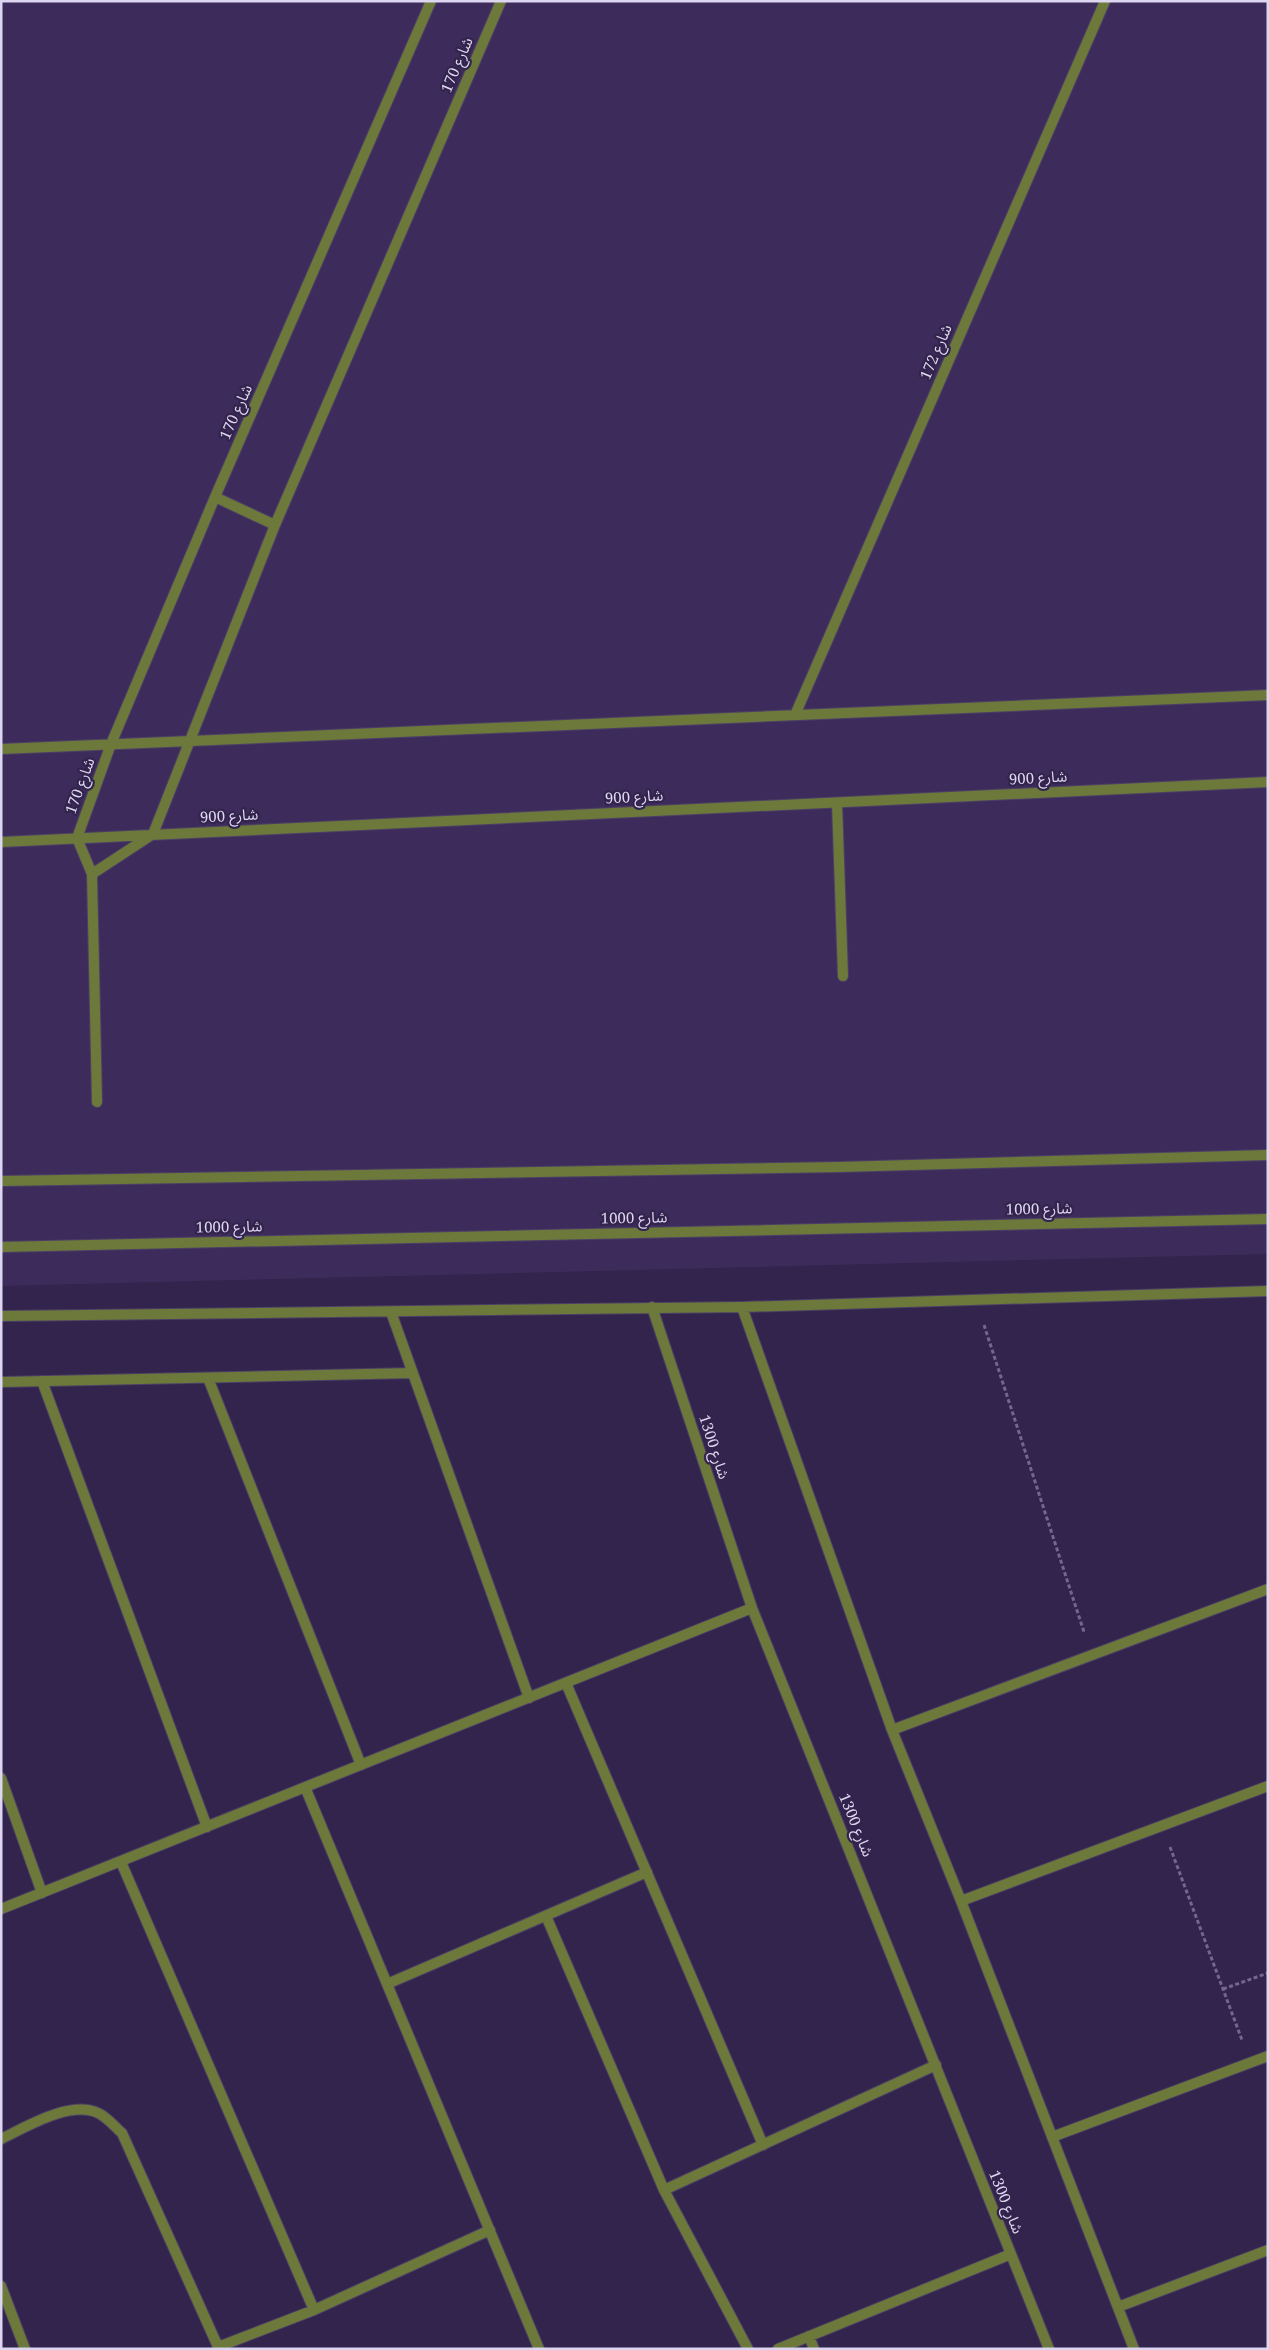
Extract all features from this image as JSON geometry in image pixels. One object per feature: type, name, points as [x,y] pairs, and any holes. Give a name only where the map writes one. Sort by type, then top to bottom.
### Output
[{"type":"street","name":"شارع 170","points":[[77,838],[111,744],[215,497],[431,1]]},
{"type":"street","name":"شارع 170","points":[[153,834],[275,525],[501,1]]},
{"type":"street","name":"شارع 172","points":[[795,715],[1105,1]]},
{"type":"street","points":[[215,497],[275,525]]},
{"type":"street","points":[[1,749],[1268,695]]},
{"type":"street","name":"شارع 900","points":[[1,842],[1268,782]]},
{"type":"street","points":[[838,803],[843,976]]},
{"type":"street","points":[[92,874],[153,834]]},
{"type":"street","points":[[77,838],[92,874],[97,1102]]},
{"type":"street","points":[[1,1181],[839,1167],[1268,1155]]},
{"type":"street","name":"شارع 1000","points":[[1,1247],[1268,1219]]},
{"type":"street","points":[[1,1316],[742,1307],[1268,1291]]},
{"type":"street","points":[[742,1307],[892,1730],[961,1901],[1134,2349]]},
{"type":"street","name":"شارع 1300","points":[[652,1308],[752,1608],[1048,2349]]},
{"type":"street","points":[[391,1312],[529,1698]]},
{"type":"street","points":[[1,1382],[413,1373]]},
{"type":"street","points":[[208,1378],[360,1765]]},
{"type":"street","points":[[42,1381],[207,1827]]},
{"type":"street","points":[[892,1730],[1268,1589]]},
{"type":"street","points":[[1,1909],[752,1608]]},
{"type":"street","points":[[566,1683],[763,2145]]},
{"type":"street","points":[[1,1778],[42,1893]]},
{"type":"street","points":[[961,1901],[1268,1786]]},
{"type":"street","points":[[305,1787],[540,2349]]},
{"type":"street","points":[[121,1862],[314,2310]]},
{"type":"street","points":[[387,1984],[647,1872]]},
{"type":"street","points":[[546,1916],[664,2190],[748,2349]]},
{"type":"street","points":[[1052,2137],[1268,2056]]},
{"type":"street","points":[[664,2190],[936,2065]]},
{"type":"street","points":[[1,2138],[49,2116],[78,2109],[98,2113],[122,2133],[219,2348],[314,2310],[490,2230]]},
{"type":"street","points":[[1118,2307],[1268,2250]]},
{"type":"street","points":[[778,2349],[1011,2254]]},
{"type":"street","points":[[1,2286],[25,2349]]},
{"type":"street","points":[[809,2336],[814,2349]]},
{"type":"path","points":[[976,1300],[1092,1655]]},
{"type":"path","points":[[1162,1826],[1250,2062]]},
{"type":"path","points":[[1223,1989],[1268,1972]]},
{"type":"shaded area","points":[[1,1],[1268,1],[1268,1254],[1,1286]]}]
